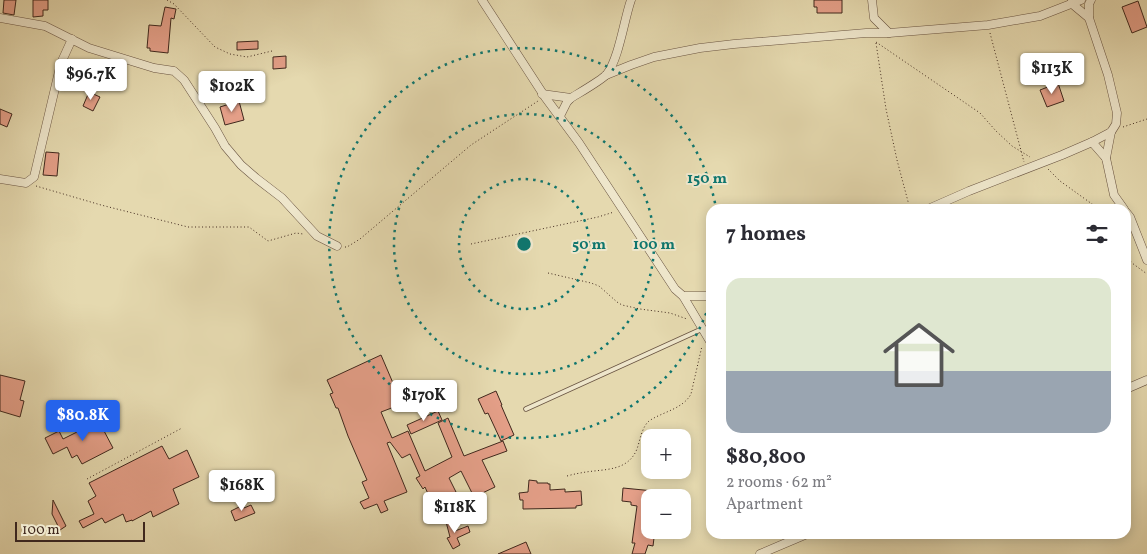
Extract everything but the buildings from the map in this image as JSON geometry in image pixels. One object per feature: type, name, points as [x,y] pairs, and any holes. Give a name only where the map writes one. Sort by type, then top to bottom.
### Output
[{"type":"street","points":[[482,0],[543,95],[579,142],[675,289],[683,296],[706,335]]},
{"type":"street","points":[[606,75],[617,51],[631,0]]},
{"type":"street","points":[[866,33],[874,18],[872,0]]},
{"type":"street","points":[[560,116],[571,98],[606,75],[654,58],[700,48],[734,44],[988,25],[1040,16],[1081,0]]},
{"type":"street","points":[[939,204],[1092,142],[1110,132],[1116,124],[1117,113],[1108,75],[1089,18],[1089,4],[1091,0]]},
{"type":"street","points":[[1071,3],[1089,18]]},
{"type":"street","points":[[0,18],[45,26],[89,48],[154,68],[174,71],[184,80],[225,146],[241,164],[282,198],[317,236],[336,246]]},
{"type":"street","points":[[874,18],[889,33]]},
{"type":"street","points":[[0,179],[26,183],[34,177],[61,63],[72,39]]},
{"type":"street","points":[[543,95],[571,98]]},
{"type":"street","points":[[1110,132],[1106,158],[1114,195],[1121,204]]},
{"type":"street","points":[[1092,142],[1106,158]]},
{"type":"street","points":[[1131,220],[1147,260]]},
{"type":"street","points":[[683,296],[706,296]]},
{"type":"street","points":[[1131,387],[1147,380]]},
{"type":"street","points":[[786,539],[786,544]]},
{"type":"street","points":[[760,554],[797,539]]},
{"type":"lane","points":[[526,409],[702,328]]},
{"type":"path","points":[[167,0],[174,4],[215,47],[230,54],[247,57],[272,51]]},
{"type":"path","points":[[988,25],[1026,169]]},
{"type":"path","points":[[909,204],[886,109],[876,42],[980,113],[1012,146],[1050,170],[1060,180],[1092,204]]},
{"type":"path","points":[[336,246],[347,247],[360,240],[471,145],[543,95]]},
{"type":"path","points":[[1110,132],[1147,119]]},
{"type":"path","points":[[26,183],[101,205],[188,227],[249,226],[268,241],[296,233],[303,234]]},
{"type":"path","points":[[471,244],[598,217],[622,209]]},
{"type":"path","points":[[1131,262],[1147,274]]},
{"type":"path","points":[[548,272],[599,286],[617,302],[622,304],[640,309],[670,313],[702,328],[689,399],[645,425],[636,452],[626,464],[614,469],[567,476]]},
{"type":"path","points":[[87,479],[182,428]]}]
